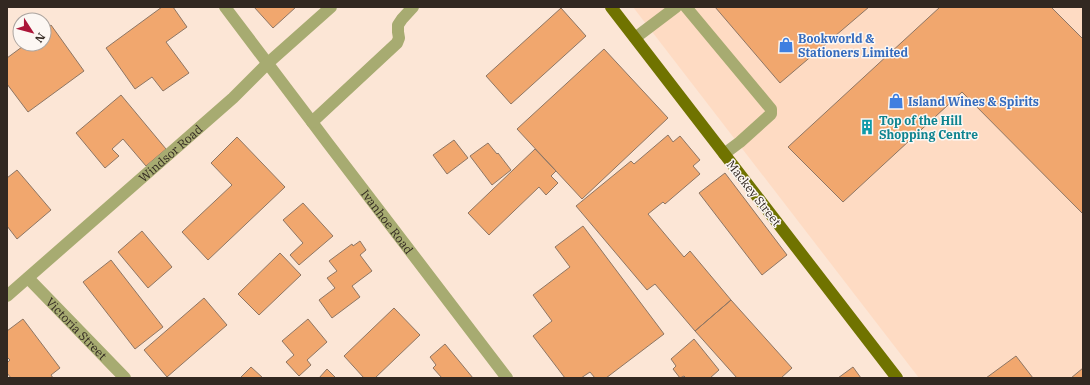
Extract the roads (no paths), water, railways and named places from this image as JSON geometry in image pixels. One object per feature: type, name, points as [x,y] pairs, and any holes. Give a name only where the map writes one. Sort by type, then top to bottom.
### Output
[{"type":"main road","name":"Mackey Street","points":[[611,7],[897,378]]},
{"type":"street","name":"Ivanhoe Road","points":[[225,7],[507,378]]},
{"type":"street","name":"Windsor Road","points":[[7,296],[233,98],[268,63],[331,7]]},
{"type":"street","points":[[312,122],[397,43],[399,38],[398,25],[413,7]]},
{"type":"street","points":[[635,38],[676,7]]},
{"type":"street","points":[[686,7],[771,108],[771,114],[740,142],[724,154]]},
{"type":"street","name":"Victoria Street","points":[[28,278],[125,378]]},
{"type":"place","name":"Bookworld & Stationers Limited","points":[[786,45]]},
{"type":"place","name":"Island Wines & Spirits","points":[[896,101]]},
{"type":"place","name":"Top of the Hill Shopping Centre","points":[[867,127]]}]
